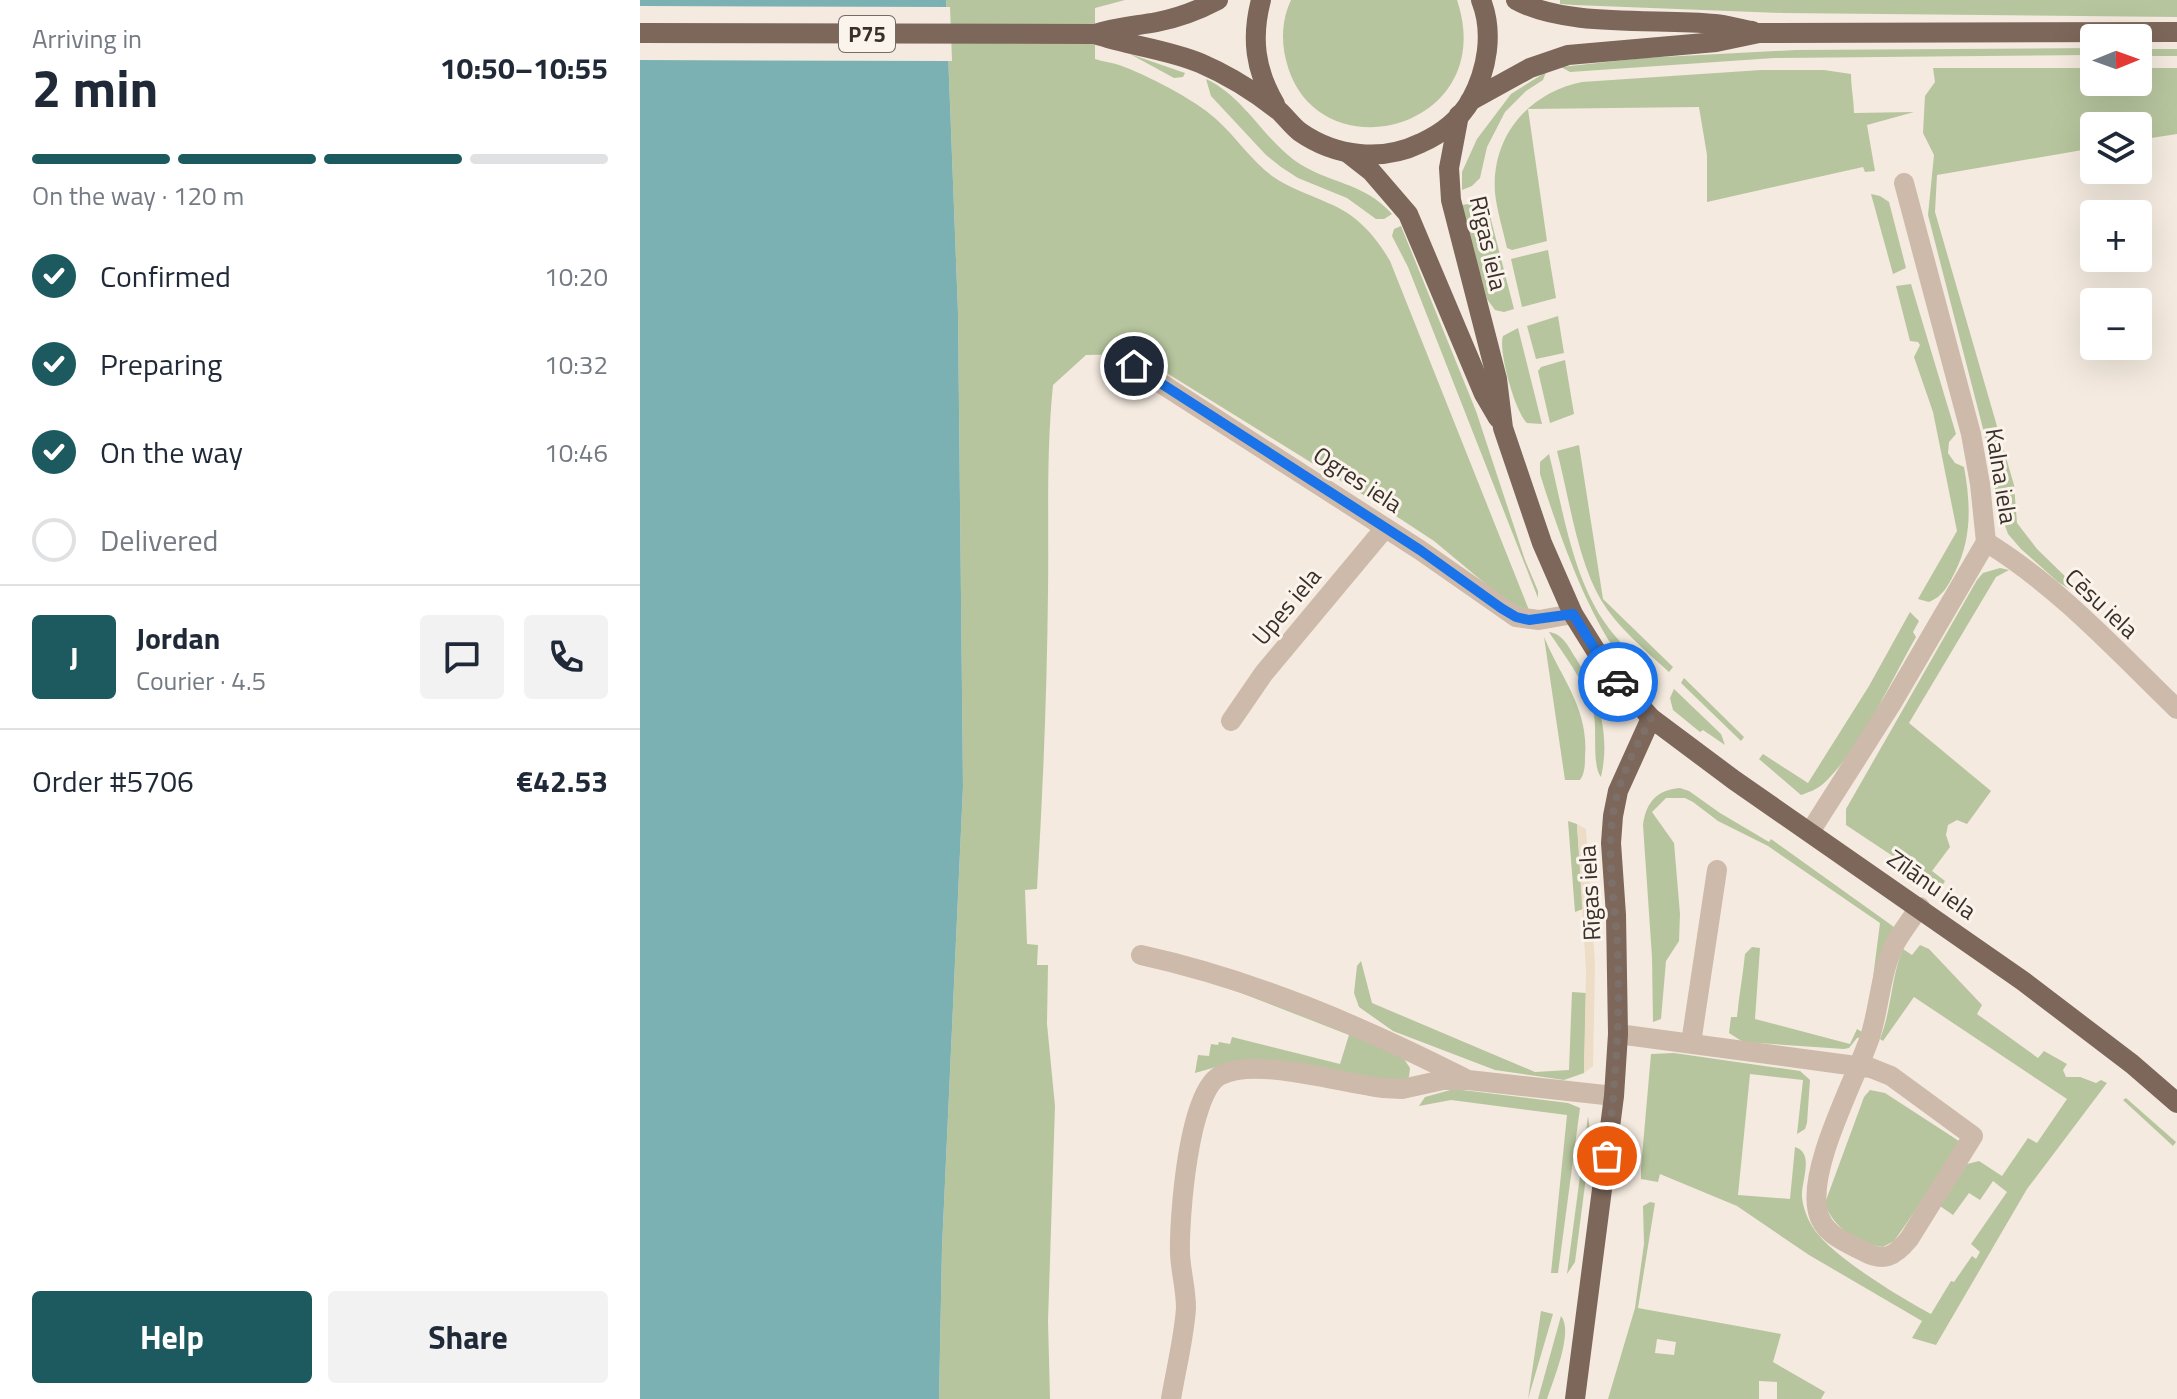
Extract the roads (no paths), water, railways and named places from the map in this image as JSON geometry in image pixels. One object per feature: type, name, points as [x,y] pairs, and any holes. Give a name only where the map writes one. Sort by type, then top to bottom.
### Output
[{"type":"main road","points":[[1095,34],[1117,26],[1159,22],[1218,0]]},
{"type":"main road","points":[[1261,0],[1255,24],[1255,55],[1263,84],[1279,111]]},
{"type":"main road","name":"Rīgas iela","points":[[1481,0],[1488,42],[1483,73],[1464,108],[1449,168],[1451,200],[1497,379],[1503,428]]},
{"type":"main road","points":[[1516,0],[1552,13],[1718,24],[1759,33]]},
{"type":"main road","points":[[1095,34],[1159,49],[1200,63],[1279,111],[1299,130],[1322,145],[1348,153],[1379,155],[1409,149],[1437,136],[1464,108],[1530,68],[1568,55],[1716,42],[1759,33],[2177,32]]},
{"type":"main road","name":"P75","points":[[640,33],[1095,34]]},
{"type":"main road","name":"Rīgas iela","points":[[1348,153],[1371,171],[1408,214],[1484,394],[1503,428],[1542,543],[1573,614],[1606,667],[1651,718],[1618,791],[1613,816],[1611,843],[1618,947],[1614,1096],[1575,1399]]},
{"type":"main road","name":"Zīlānu iela","points":[[1651,718],[2023,981],[2132,1064],[2177,1103]]},
{"type":"street","name":"Kalna iela","points":[[1810,832],[1898,693],[1986,542],[1971,434],[1904,183]]},
{"type":"street","name":"Ogres iela","points":[[1119,366],[1134,366],[1385,528],[1516,617],[1539,620],[1573,614]]},
{"type":"street","name":"Upes iela","points":[[1231,721],[1264,673],[1385,528]]},
{"type":"street","name":"Cēsu iela","points":[[1986,542],[2015,560],[2068,604],[2177,709]]},
{"type":"street","points":[[1691,1043],[1717,870]]},
{"type":"street","points":[[1618,1034],[1858,1065],[1891,1076],[1973,1136],[1909,1239],[1897,1253],[1885,1258],[1871,1256],[1836,1237],[1823,1224],[1817,1210],[1817,1189],[1825,1154],[1858,1065],[1870,1037],[1895,943],[1920,907]]},
{"type":"street","points":[[1141,955],[1193,966],[1330,1015],[1468,1080]]},
{"type":"street","points":[[1171,1399],[1186,1311],[1186,1281],[1180,1258],[1182,1193],[1199,1107],[1214,1079],[1240,1070],[1265,1069],[1392,1088],[1414,1087],[1443,1080],[1468,1080],[1614,1096]]},
{"type":"water","points":[[640,0],[946,0],[958,312],[963,786],[942,1248],[939,1399],[640,1399]]}]
